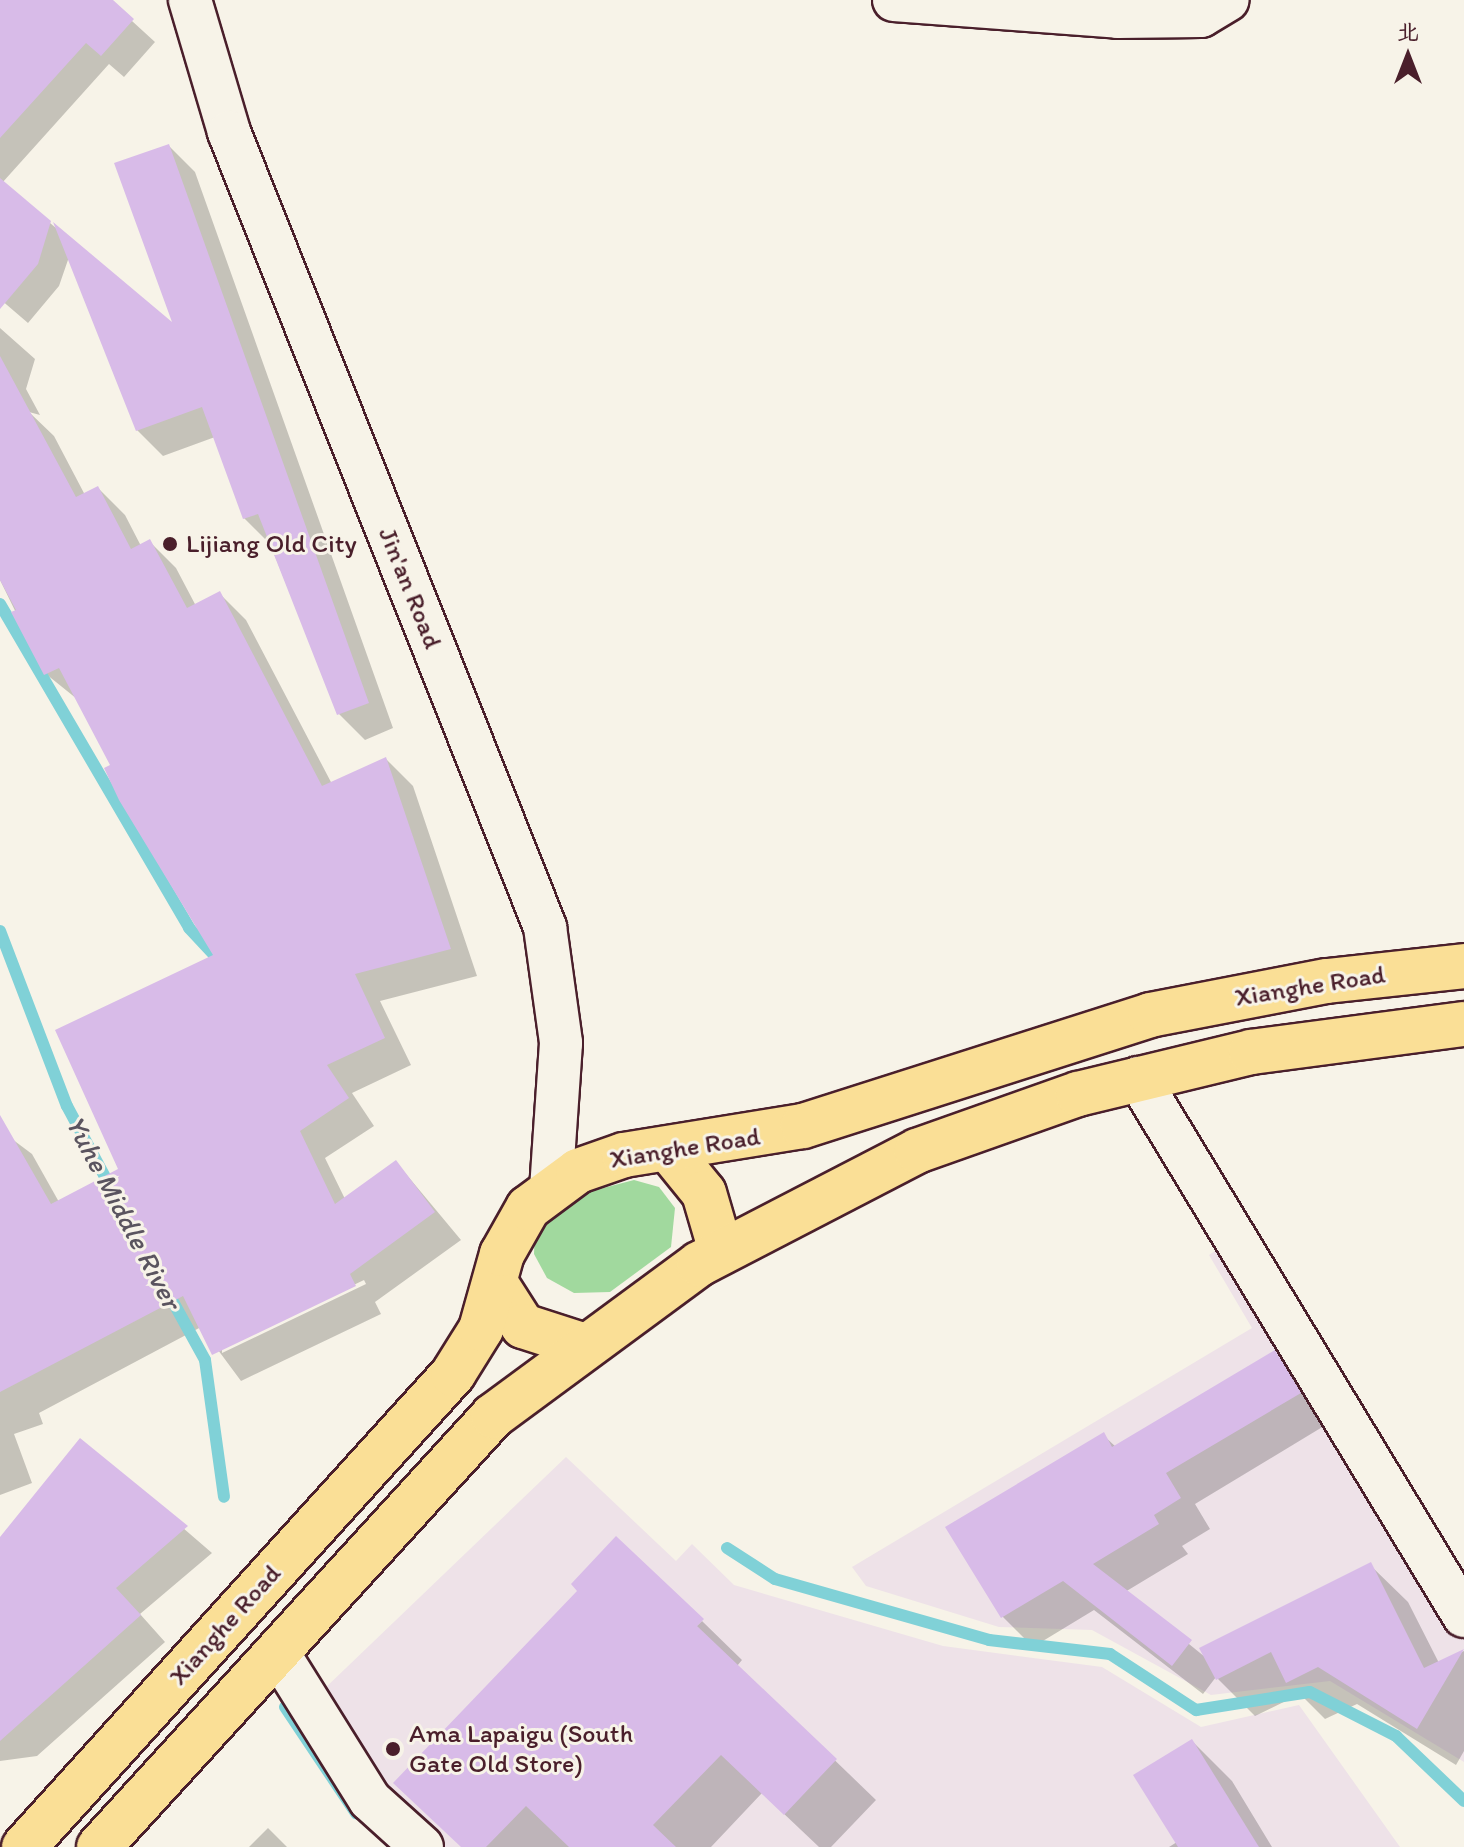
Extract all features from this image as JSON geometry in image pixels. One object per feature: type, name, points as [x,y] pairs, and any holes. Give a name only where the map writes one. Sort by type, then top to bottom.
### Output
[{"type":"highway","name":"Xianghe Road","points":[[24,1847],[453,1374],[528,1208],[551,1188],[601,1161],[803,1126],[1150,1015],[1327,981],[1464,966]]},
{"type":"highway","points":[[99,1847],[493,1416],[582,1345],[721,1251],[917,1151],[1138,1078],[1336,1037],[1464,1024]]},
{"type":"highway","points":[[669,1150],[704,1193],[721,1251]]},
{"type":"highway","points":[[496,1284],[523,1326],[582,1345]]},
{"type":"street","name":"Jin'an Road","points":[[190,0],[229,132],[545,927],[561,1043],[551,1188]]},
{"type":"street","points":[[894,0],[1118,17],[1201,16],[1228,0]]},
{"type":"street","points":[[1138,1078],[1226,1232],[1464,1616]]},
{"type":"street","points":[[278,1653],[370,1800],[422,1847]]},
{"type":"shaded area","points":[[1251,1227],[1464,1571],[1464,1762],[1330,1681],[1211,1695],[1092,1630],[999,1627],[866,1586],[852,1567],[1252,1328],[1209,1255]]},
{"type":"shaded area","points":[[566,1457],[676,1561],[692,1544],[734,1585],[943,1646],[1102,1667],[1201,1727],[1299,1705],[1400,1847],[445,1847],[388,1799],[322,1691]]},
{"type":"green space","points":[[634,1180],[659,1187],[675,1208],[671,1247],[610,1292],[574,1293],[547,1278],[534,1254],[535,1231],[588,1192]]},
{"type":"building","points":[[0,0],[113,0],[134,19],[101,56],[86,43],[0,138]]},
{"type":"building","points":[[169,144],[369,703],[337,715],[258,514],[243,519],[202,407],[136,431],[53,222],[172,322],[114,163]]},
{"type":"building","points":[[0,178],[51,221],[38,264],[0,309]]},
{"type":"building","points":[[0,356],[76,497],[98,486],[131,549],[150,539],[187,608],[220,591],[322,786],[386,757],[451,949],[355,974],[385,1038],[327,1065],[349,1098],[300,1131],[335,1204],[396,1160],[435,1212],[350,1274],[356,1286],[212,1355],[183,1296],[0,1392],[0,1115],[51,1204],[118,1169],[55,1030],[213,955],[119,800],[104,768],[110,765],[59,668],[44,675],[11,612],[16,610],[0,580]]},
{"type":"building","points":[[1275,1350],[1301,1393],[1166,1473],[1181,1498],[1154,1515],[1159,1524],[1093,1564],[1192,1640],[1172,1666],[1063,1581],[1001,1618],[945,1527],[1104,1432],[1112,1447]]},
{"type":"building","points":[[80,1438],[188,1526],[116,1588],[141,1615],[0,1741],[0,1537]]},
{"type":"building","points":[[616,1536],[704,1619],[697,1626],[837,1759],[784,1815],[721,1755],[653,1825],[676,1847],[569,1847],[526,1806],[486,1847],[461,1847],[393,1783],[577,1591],[571,1584]]},
{"type":"building","points":[[1371,1562],[1424,1668],[1464,1649],[1417,1729],[1318,1667],[1286,1683],[1271,1652],[1216,1680],[1199,1648]]},
{"type":"building","points":[[1192,1739],[1259,1847],[1178,1847],[1133,1775]]},
{"type":"waterway","points":[[0,604],[189,928],[220,961]]},
{"type":"waterway","name":"Yuhe Middle River","points":[[0,931],[67,1106],[111,1188]]},
{"type":"waterway","name":"Yuhe Middle River","points":[[166,1289],[205,1360],[224,1497]]},
{"type":"waterway","points":[[727,1548],[775,1579],[989,1640],[1110,1654],[1196,1710],[1310,1692],[1396,1736],[1464,1801]]},
{"type":"waterway","name":"Yuhe Middle River","points":[[285,1707],[356,1813]]},
{"type":"place","name":"Lijiang Old City","points":[[170,544]]},
{"type":"place","name":"Ama Lapaigu (South Gate Old Store)","points":[[393,1749]]}]
